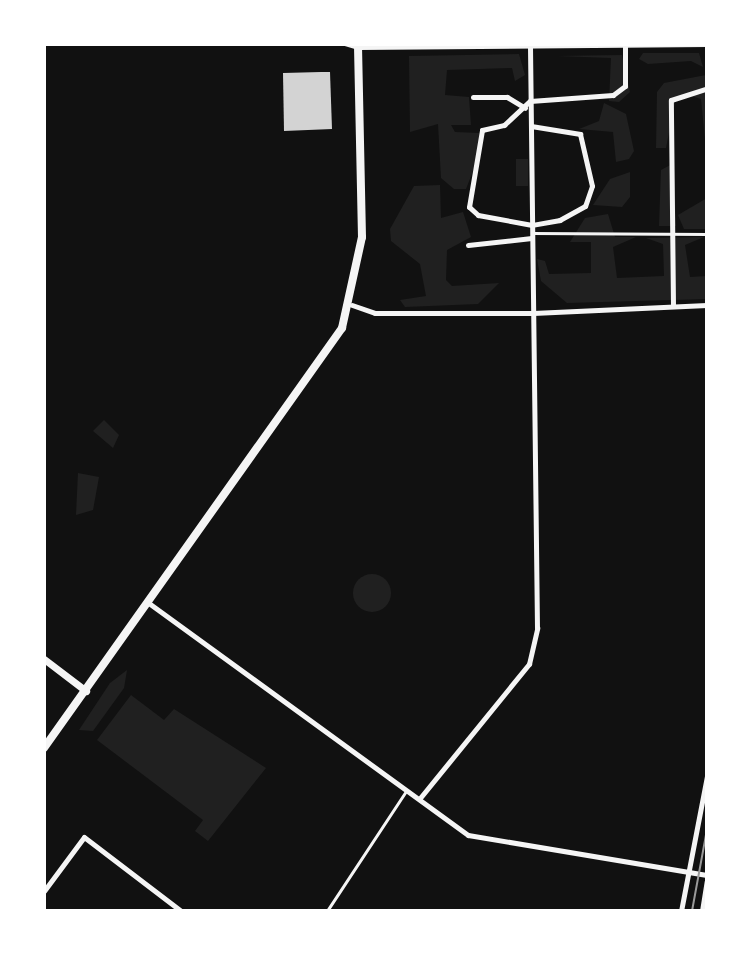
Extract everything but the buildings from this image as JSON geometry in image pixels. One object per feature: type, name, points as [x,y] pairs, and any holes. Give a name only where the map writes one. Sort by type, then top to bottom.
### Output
[{"type":"main road","points":[[44,748],[321,363],[352,306],[362,237],[358,46]]},
{"type":"street","points":[[420,799],[529,664],[537,628],[530,45]]},
{"type":"street","points":[[358,46],[707,45]]},
{"type":"street","points":[[530,101],[613,95],[625,86],[625,46]]},
{"type":"street","points":[[673,306],[670,234],[671,100],[707,88]]},
{"type":"street","points":[[472,97],[507,97],[525,108]]},
{"type":"street","points":[[530,101],[503,125],[482,130],[470,207],[478,215],[532,225],[584,206],[592,186],[580,134],[531,126]]},
{"type":"street","points":[[468,245],[532,236]]},
{"type":"street","points":[[352,306],[375,313],[533,313],[707,305]]},
{"type":"street","points":[[150,604],[468,835],[707,875]]},
{"type":"street","points":[[44,659],[86,691]]},
{"type":"street","points":[[681,911],[707,776]]},
{"type":"street","points":[[44,891],[84,837],[181,911]]},
{"type":"street","points":[[702,911],[707,881]]},
{"type":"lane","points":[[345,44],[358,46]]},
{"type":"lane","points":[[532,236],[707,234]]},
{"type":"lane","points":[[327,911],[406,791]]},
{"type":"shaded area","points":[[643,53],[699,53],[703,67],[691,61],[648,64],[639,59]]},
{"type":"shaded area","points":[[519,54],[525,75],[515,81],[512,68],[447,70],[445,95],[469,97],[471,125],[451,125],[455,132],[479,133],[482,148],[466,189],[454,189],[441,178],[438,124],[410,132],[409,56]]},
{"type":"shaded area","points":[[622,55],[630,92],[619,102],[609,101],[611,58],[557,56]]},
{"type":"shaded area","points":[[706,75],[707,160],[701,99],[685,94],[675,102],[666,148],[656,148],[657,92],[664,83]]},
{"type":"shaded area","points":[[604,103],[626,114],[634,151],[629,159],[616,162],[613,132],[579,129],[599,121]]},
{"type":"shaded area","points":[[516,159],[528,159],[528,186],[516,186]]},
{"type":"shaded area","points":[[674,163],[676,226],[659,226],[661,170]]},
{"type":"shaded area","points":[[630,172],[630,197],[622,207],[593,205],[610,179]]},
{"type":"shaded area","points":[[440,185],[441,218],[463,212],[471,237],[447,250],[446,280],[452,286],[499,283],[478,304],[405,307],[400,300],[426,296],[420,264],[391,241],[390,229],[414,186]]},
{"type":"shaded area","points":[[707,198],[707,229],[684,229],[678,215]]},
{"type":"shaded area","points":[[608,214],[615,237],[636,237],[613,247],[617,278],[664,276],[663,244],[646,238],[704,237],[685,245],[690,277],[707,276],[707,299],[567,303],[541,281],[537,259],[545,261],[549,274],[591,273],[591,242],[570,242],[585,218]]},
{"type":"shaded area","points":[[104,420],[119,435],[113,448],[93,431]]},
{"type":"shaded area","points":[[78,473],[99,477],[93,510],[76,515]]},
{"type":"shaded area","points":[[372,574],[385,580],[391,593],[385,606],[372,612],[359,606],[353,593],[359,580]]},
{"type":"shaded area","points":[[127,670],[124,688],[93,731],[79,730],[110,683]]},
{"type":"shaded area","points":[[131,695],[164,720],[174,709],[266,768],[208,841],[195,831],[203,820],[97,740]]},
{"type":"tram line","points":[[692,911],[707,829]]}]
